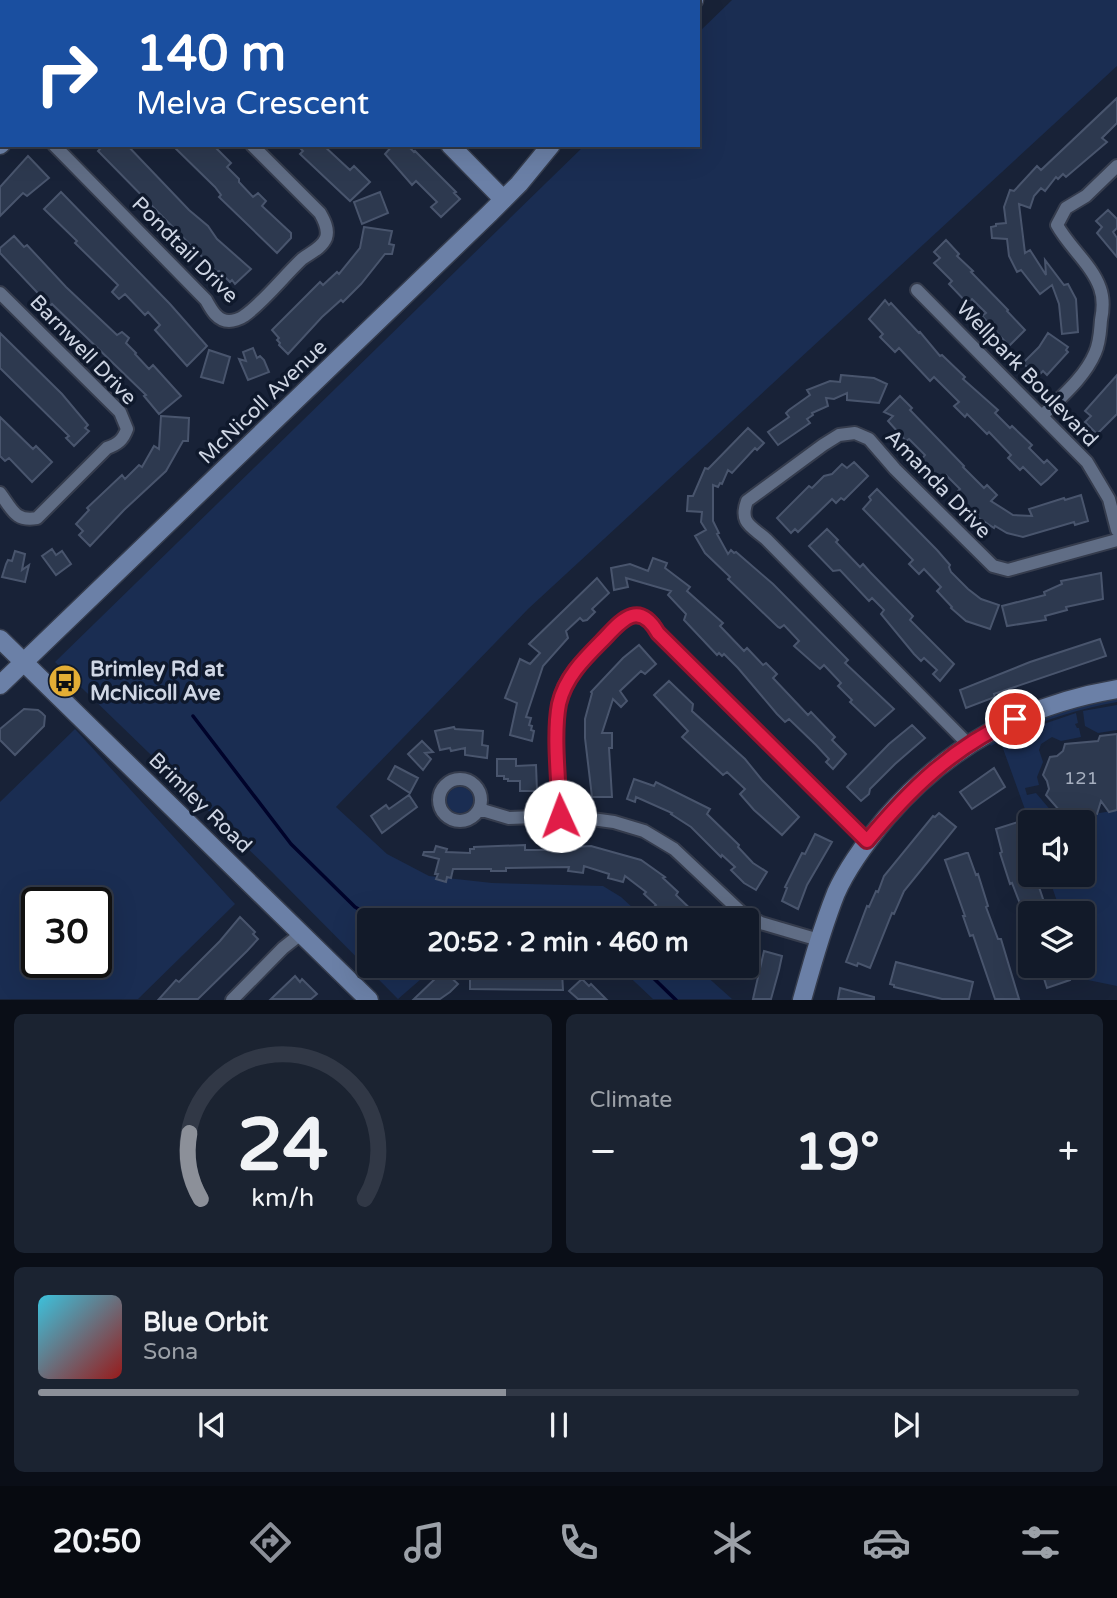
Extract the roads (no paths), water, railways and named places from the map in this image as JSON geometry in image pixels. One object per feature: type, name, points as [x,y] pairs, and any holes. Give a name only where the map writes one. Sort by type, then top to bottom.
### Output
[{"type":"main road","points":[[452,147],[503,199]]},
{"type":"main road","name":"McNicoll Avenue","points":[[0,685],[503,199],[549,147]]},
{"type":"main road","name":"Brimley Road","points":[[0,639],[369,999]]},
{"type":"main road","points":[[802,999],[837,891],[867,841],[925,777],[968,744],[1031,711],[1117,689]]},
{"type":"street","name":"Pondtail Drive","points":[[56,147],[206,300],[214,313],[229,321],[244,316],[305,257],[320,247],[327,232],[320,213],[253,147]]},
{"type":"street","points":[[1043,415],[1088,365],[1098,345],[1103,313],[1100,287],[1065,241],[1057,225],[1066,208],[1086,197],[1117,166]]},
{"type":"street","name":"Wellpark Boulevard","points":[[918,290],[1087,462],[1109,499],[1117,530]]},
{"type":"street","name":"Barnwell Drive","points":[[0,293],[120,412],[127,429],[117,445],[107,448],[37,518],[27,520],[18,517],[0,493]]},
{"type":"street","name":"Amanda Drive","points":[[968,744],[766,539],[746,522],[743,517],[747,502],[823,445],[839,435],[855,433],[869,439],[895,469],[993,566],[1008,570],[1117,540]]},
{"type":"street","points":[[560,816],[557,716],[565,687],[584,659],[616,624],[623,619],[641,616],[653,624],[658,633],[867,841]]},
{"type":"street","points":[[479,809],[509,818],[560,816],[614,822],[644,831],[674,849],[741,912],[761,923],[819,940]]},
{"type":"street","points":[[232,999],[283,948],[302,933]]},
{"type":"waterway","points":[[193,716],[291,844],[357,908]]},
{"type":"waterway","points":[[653,978],[676,1000]]},
{"type":"place","name":"Brimley Rd at McNicoll Ave","points":[[65,681]]}]
